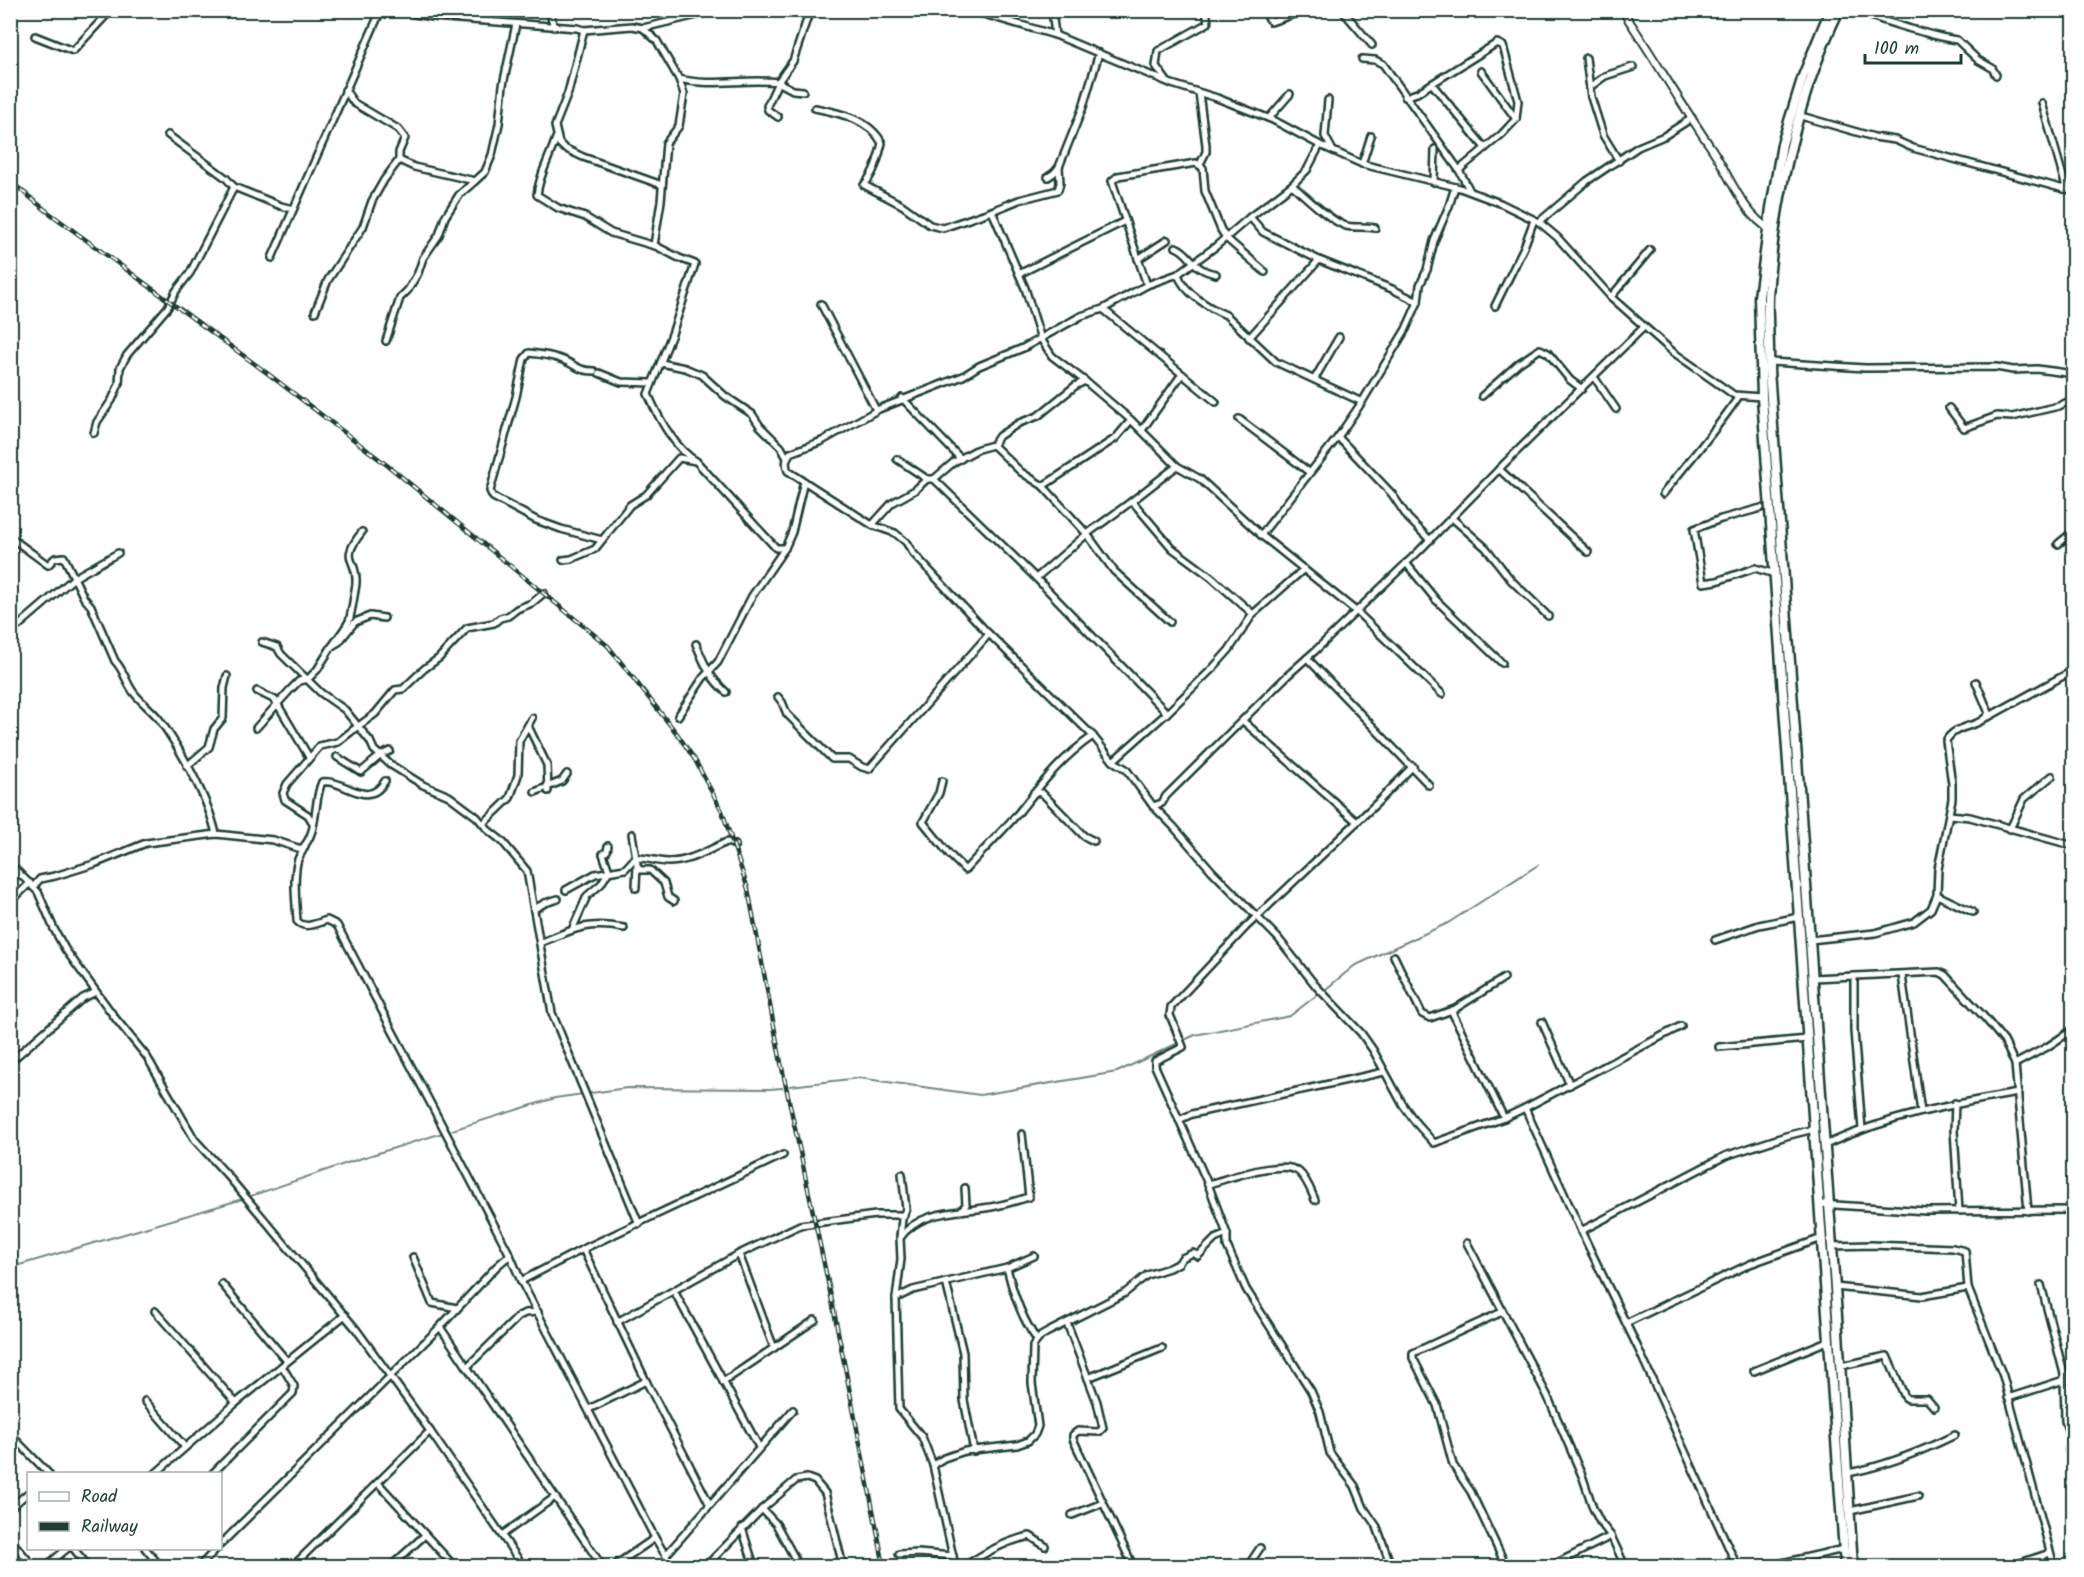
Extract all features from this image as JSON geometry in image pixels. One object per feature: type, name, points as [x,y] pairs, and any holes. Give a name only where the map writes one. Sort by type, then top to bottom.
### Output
[{"type":"main road","points":[[1830,10],[1803,76],[1782,144],[1771,230],[1759,297],[1762,397],[1814,1129],[1832,1246],[1853,1566]]},
{"type":"main road","points":[[1839,10],[1812,78],[1791,145],[1771,230],[1768,297],[1770,362],[1825,1145],[1822,1238],[1845,1566]]},
{"type":"street","points":[[35,36],[73,51],[111,10]]},
{"type":"street","points":[[273,258],[381,10]]},
{"type":"street","points":[[393,10],[432,17],[584,30],[632,26],[643,28],[718,10]]},
{"type":"street","points":[[549,10],[554,27]]},
{"type":"street","points":[[778,117],[768,110],[767,106],[778,82],[793,61],[810,10]]},
{"type":"street","points":[[970,10],[1055,35],[1167,82],[1269,118],[1362,164],[1455,187],[1500,203],[1537,221],[1557,237],[1611,297],[1672,352],[1734,395],[1762,397]]},
{"type":"street","points":[[1052,10],[1055,35]]},
{"type":"street","points":[[1167,82],[1156,66],[1158,51],[1208,23],[1206,10]]},
{"type":"street","points":[[1263,10],[1270,22],[1306,10]]},
{"type":"street","points":[[1342,10],[1372,45]]},
{"type":"street","points":[[1622,10],[1734,188],[1750,211],[1771,230]]},
{"type":"street","points":[[1857,10],[1882,22],[1940,38],[1958,40],[1978,60],[1992,68],[1996,75]]},
{"type":"street","points":[[386,341],[400,298],[408,290],[418,273],[423,258],[439,235],[445,217],[459,195],[485,172],[492,155],[516,24]]},
{"type":"street","points":[[643,28],[657,41],[679,79],[684,94],[678,126],[666,143],[655,246]]},
{"type":"street","points":[[584,30],[568,93],[555,126],[559,143],[564,148],[662,185]]},
{"type":"street","points":[[1405,97],[1417,93],[1497,43],[1500,44],[1518,101],[1516,119],[1509,128],[1459,170]]},
{"type":"street","points":[[1048,177],[1059,167],[1083,107],[1100,53]]},
{"type":"street","points":[[1586,58],[1591,97],[1603,135],[1619,161]]},
{"type":"street","points":[[1362,59],[1374,60],[1383,64],[1459,170],[1470,193]]},
{"type":"street","points":[[1590,87],[1605,76],[1634,67]]},
{"type":"street","points":[[1481,71],[1516,119]]},
{"type":"street","points":[[679,79],[693,83],[730,83],[759,79],[778,82],[793,90],[803,91]]},
{"type":"street","points":[[1432,84],[1485,148]]},
{"type":"street","points":[[315,312],[328,280],[363,227],[372,201],[399,160],[399,152],[405,138],[398,129],[354,103],[345,90]]},
{"type":"street","points":[[1199,93],[1206,145],[1206,152],[1200,164]]},
{"type":"street","points":[[1269,118],[1290,94]]},
{"type":"street","points":[[1328,100],[1325,136],[1333,150]]},
{"type":"street","points":[[2042,103],[2066,187],[2064,189]]},
{"type":"street","points":[[815,108],[860,121],[873,131],[882,143],[878,164],[864,185],[902,205],[930,225],[943,228],[1019,200],[1058,190],[1059,167]]},
{"type":"street","points":[[1800,116],[2073,190]]},
{"type":"street","points":[[1495,306],[1537,221],[1587,181],[1638,147],[1665,136],[1692,118]]},
{"type":"street","points":[[168,135],[226,178],[234,187],[293,209]]},
{"type":"street","points":[[557,136],[539,182],[537,195],[558,208],[585,217],[611,233],[655,246],[695,264],[648,394],[653,406],[685,454],[696,461],[776,548],[784,548]]},
{"type":"street","points":[[1362,164],[1371,136]]},
{"type":"street","points":[[1320,145],[1307,170],[1292,185],[1178,274],[1148,285],[1103,309],[1081,316],[1001,359],[979,366],[963,376],[902,398],[822,441],[790,453],[786,464],[788,471],[872,525],[885,528],[906,542],[912,553],[989,634],[1056,698],[1077,722],[1094,736],[1113,760],[1126,769],[1153,806],[1285,946],[1316,986],[1361,1033],[1406,1109],[1434,1143],[1504,1118],[1680,1026]]},
{"type":"street","points":[[1434,182],[1435,149]]},
{"type":"street","points":[[399,160],[414,167],[475,181]]},
{"type":"street","points":[[1148,285],[1112,181],[1115,177],[1192,163],[1200,164]]},
{"type":"street","points":[[1200,164],[1203,168],[1205,191],[1218,225],[1226,238],[1264,272]]},
{"type":"street","points":[[1292,185],[1308,200],[1347,227],[1362,225],[1375,228]]},
{"type":"street","points":[[94,433],[97,422],[112,400],[119,384],[120,368],[127,355],[168,307],[176,291],[190,273],[234,187]]},
{"type":"street","points":[[1261,535],[1338,437],[1406,329],[1418,303],[1420,285],[1427,270],[1434,241],[1455,187]]},
{"type":"street","points":[[992,211],[1019,274],[1041,339],[1052,356],[1131,420],[1177,466],[1200,479],[1261,535],[1356,612],[1442,694]]},
{"type":"street","points":[[1250,217],[1263,232],[1319,260],[1392,289],[1418,303]]},
{"type":"street","points":[[1019,274],[1125,221]]},
{"type":"street","points":[[1138,259],[1167,240]]},
{"type":"street","points":[[1176,248],[1182,250],[1192,263],[1204,272],[1216,274]]},
{"type":"street","points":[[1611,297],[1650,250]]},
{"type":"street","points":[[1249,338],[1319,260]]},
{"type":"street","points":[[1178,274],[1187,291],[1226,315],[1276,362],[1315,378],[1362,402]]},
{"type":"street","points":[[821,304],[876,410]]},
{"type":"street","points":[[1103,309],[1216,402]]},
{"type":"street","points":[[1153,806],[1162,803],[1203,758],[1430,540],[1499,468],[1644,327]]},
{"type":"street","points":[[1315,378],[1339,337]]},
{"type":"street","points":[[1482,396],[1519,363],[1540,349],[1548,353],[1570,380],[1582,389]]},
{"type":"street","points":[[602,540],[536,520],[493,497],[490,491],[524,359],[529,353],[540,354],[564,360],[583,371],[596,372],[621,382],[652,383]]},
{"type":"street","points":[[1770,362],[1865,368],[1996,367],[2073,374]]},
{"type":"street","points":[[661,363],[685,368],[702,375],[725,396],[752,414],[760,426],[781,447],[787,458]]},
{"type":"street","points":[[1142,430],[1182,374]]},
{"type":"street","points":[[1594,376],[1616,409]]},
{"type":"street","points":[[897,459],[927,479],[934,479],[954,462],[978,449],[993,445],[999,436],[1018,423],[1038,416],[1075,386],[1085,381]]},
{"type":"street","points":[[1663,494],[1687,462],[1717,429],[1740,396]]},
{"type":"street","points":[[902,398],[961,459]]},
{"type":"street","points":[[1949,408],[1964,428],[1997,417],[2012,417],[2059,406],[2073,399]]},
{"type":"street","points":[[1239,419],[1309,472]]},
{"type":"street","points":[[1043,486],[1116,438],[1131,420]]},
{"type":"street","points":[[1338,437],[1392,494],[1408,518],[1430,540]]},
{"type":"street","points":[[993,445],[1021,472],[1043,486],[1087,534],[1114,572],[1170,622]]},
{"type":"street","points":[[562,560],[571,559],[595,549],[630,505],[646,495],[679,458],[696,461]]},
{"type":"street","points":[[1036,578],[1087,534],[1177,466]]},
{"type":"street","points":[[1499,468],[1588,552]]},
{"type":"street","points":[[872,525],[892,503],[915,490],[927,479]]},
{"type":"street","points":[[934,479],[1036,578],[1167,713]]},
{"type":"street","points":[[678,716],[718,662],[734,636],[752,596],[784,548],[792,532],[804,481]]},
{"type":"street","points":[[1132,501],[1172,548],[1211,577],[1253,614]]},
{"type":"street","points":[[1761,507],[1694,529],[1703,583],[1717,581],[1755,568],[1775,574]]},
{"type":"street","points":[[1452,518],[1486,548],[1511,580],[1548,616]]},
{"type":"street","points":[[2058,544],[2073,531]]},
{"type":"street","points":[[256,728],[299,681],[308,679],[318,670],[349,620],[356,584],[350,557],[352,544],[362,532]]},
{"type":"street","points":[[10,537],[48,565],[55,558],[64,556],[84,598],[91,606],[115,662],[120,666],[133,691],[159,719],[198,782],[212,816],[216,834]]},
{"type":"street","points":[[10,633],[74,578],[118,553]]},
{"type":"street","points":[[1406,563],[1436,600],[1502,663]]},
{"type":"street","points":[[1113,760],[1167,713],[1229,650],[1253,614],[1304,569]]},
{"type":"street","points":[[313,824],[308,815],[285,801],[283,793],[287,784],[320,746],[338,742],[358,727],[380,709],[395,690],[403,689],[424,669],[440,658],[467,628],[494,622],[508,616],[517,609],[532,603],[544,593]]},
{"type":"street","points":[[332,646],[339,642],[355,622],[362,618],[370,616],[384,618]]},
{"type":"street","points":[[778,697],[787,714],[832,759],[849,759],[869,769],[989,634]]},
{"type":"street","points":[[262,642],[276,646],[281,654],[321,693],[345,710],[370,741],[374,750],[391,765],[415,780],[449,796],[477,817],[502,841],[527,871],[552,1013],[639,1224]]},
{"type":"street","points":[[696,644],[712,680],[726,692]]},
{"type":"street","points":[[1307,658],[1413,766],[1428,785]]},
{"type":"street","points":[[1810,940],[1875,933],[1914,922],[1931,909],[1937,895],[1938,869],[1949,815],[1952,784],[1946,741],[1950,734],[1986,718],[2073,670]]},
{"type":"street","points":[[187,766],[209,747],[214,729],[223,718],[224,688],[228,676]]},
{"type":"street","points":[[1976,682],[1988,710],[1986,718]]},
{"type":"street","points":[[257,691],[275,700],[309,757]]},
{"type":"street","points":[[483,824],[510,798],[519,766],[519,741],[532,718]]},
{"type":"street","points":[[1243,721],[1357,822]]},
{"type":"street","points":[[528,726],[547,765],[548,789]]},
{"type":"street","points":[[942,781],[939,794],[923,822],[965,870],[1072,751],[1094,736]]},
{"type":"street","points":[[337,757],[361,772],[381,755],[390,751]]},
{"type":"street","points":[[1391,1566],[1377,1527],[1364,1508],[1355,1486],[1330,1453],[1320,1412],[1311,1391],[1245,1289],[1227,1246],[1227,1234],[1208,1184],[1155,1066],[1155,1061],[1183,1047],[1170,1015],[1171,1007],[1246,927],[1413,766]]},
{"type":"street","points":[[535,792],[548,789],[562,781],[567,774]]},
{"type":"street","points":[[2010,829],[2024,799],[2052,776]]},
{"type":"street","points":[[385,781],[376,791],[363,794],[335,783],[322,782],[313,824],[297,860],[297,921],[300,925],[306,926],[327,920],[337,925],[655,1538],[672,1566]]},
{"type":"street","points":[[1034,792],[1042,793],[1084,836],[1094,841]]},
{"type":"street","points":[[1949,815],[1970,817],[2073,846]]},
{"type":"street","points":[[10,902],[40,879],[94,864],[146,843],[216,834],[273,840],[301,849],[305,846]]},
{"type":"street","points":[[632,834],[637,867],[636,888]]},
{"type":"street","points":[[566,890],[587,878],[625,869],[635,858],[641,857],[656,862],[680,861],[705,853],[727,842],[735,845]]},
{"type":"street","points":[[608,846],[603,854],[609,871]]},
{"type":"street","points":[[10,864],[38,892],[62,944],[147,1057],[195,1140],[345,1315],[430,1431],[523,1566]]},
{"type":"street","points":[[637,867],[641,870],[650,870],[664,883],[668,897],[674,902]]},
{"type":"street","points":[[572,930],[587,896],[601,884],[609,871]]},
{"type":"street","points":[[1937,895],[1973,912]]},
{"type":"street","points":[[534,909],[558,899]]},
{"type":"street","points":[[1715,940],[1759,925],[1799,916]]},
{"type":"street","points":[[540,943],[589,925],[601,924],[624,928]]},
{"type":"street","points":[[1394,956],[1422,1014],[1431,1017],[1455,1010],[1504,978]]},
{"type":"street","points":[[1813,978],[1939,972],[1945,975],[1985,1018],[2004,1041],[2015,1064],[2028,1211]]},
{"type":"street","points":[[1902,975],[1921,1112]]},
{"type":"street","points":[[1854,976],[1854,1031],[1863,1129]]},
{"type":"street","points":[[10,1062],[83,998],[96,992]]},
{"type":"street","points":[[1455,1010],[1452,1012],[1504,1118]]},
{"type":"street","points":[[1542,1022],[1570,1085]]},
{"type":"street","points":[[2015,1064],[2047,1047],[2073,1029]]},
{"type":"street","points":[[1719,1047],[1808,1040]]},
{"type":"street","points":[[1179,1120],[1192,1114],[1384,1072]]},
{"type":"street","points":[[1825,1145],[1863,1129],[1921,1112],[1955,1103],[2018,1093]]},
{"type":"street","points":[[1955,1103],[1954,1130],[1959,1211]]},
{"type":"street","points":[[1525,1108],[1737,1566]]},
{"type":"street","points":[[1581,1231],[1725,1156],[1814,1129]]},
{"type":"street","points":[[900,1238],[917,1222],[962,1210],[996,1206],[1029,1197],[1022,1134]]},
{"type":"street","points":[[521,1281],[583,1249],[783,1155]]},
{"type":"street","points":[[1208,1184],[1273,1167],[1289,1167],[1300,1173],[1316,1200]]},
{"type":"street","points":[[902,1174],[906,1209],[900,1238],[901,1259],[896,1298],[899,1408],[922,1437],[933,1465],[955,1566]]},
{"type":"street","points":[[962,1210],[966,1205],[965,1188]]},
{"type":"street","points":[[1824,1204],[1926,1211],[2073,1210]]},
{"type":"street","points":[[616,1322],[739,1254],[800,1225],[876,1215],[904,1215]]},
{"type":"street","points":[[933,1465],[944,1458],[964,1451],[1017,1445],[1028,1441],[1037,1431],[1037,1413],[1032,1383],[1033,1346],[1037,1340],[1125,1293],[1147,1275],[1169,1268],[1193,1253],[1198,1256],[1215,1239],[1227,1234]]},
{"type":"street","points":[[1626,1323],[1750,1264],[1822,1238]]},
{"type":"street","points":[[1467,1243],[1547,1395],[1583,1478],[1593,1508],[1611,1536],[1625,1566]]},
{"type":"street","points":[[1832,1246],[1871,1245],[1962,1249],[1966,1254],[1968,1288],[1999,1367],[2054,1566]]},
{"type":"street","points":[[583,1249],[616,1322],[709,1503]]},
{"type":"street","points":[[739,1254],[774,1348]]},
{"type":"street","points":[[222,1543],[510,1255]]},
{"type":"street","points":[[896,1298],[913,1290],[1007,1268],[1034,1256]]},
{"type":"street","points":[[413,1257],[432,1303],[457,1308]]},
{"type":"street","points":[[1007,1268],[1014,1295],[1037,1340]]},
{"type":"street","points":[[946,1282],[963,1353],[964,1400],[974,1451]]},
{"type":"street","points":[[213,1472],[293,1392],[294,1386],[284,1364],[222,1284]]},
{"type":"street","points":[[2041,1285],[2064,1380],[2065,1421],[2071,1438],[2070,1451],[2073,1461]]},
{"type":"street","points":[[1835,1287],[1922,1296],[1968,1288]]},
{"type":"street","points":[[674,1291],[759,1447]]},
{"type":"street","points":[[155,1311],[236,1403]]},
{"type":"street","points":[[467,1367],[519,1316],[538,1312]]},
{"type":"street","points":[[1502,1312],[1427,1345],[1413,1353],[1413,1358],[1437,1405],[1453,1465],[1472,1492],[1506,1566]]},
{"type":"street","points":[[156,1472],[236,1403],[345,1315]]},
{"type":"street","points":[[723,1382],[815,1320]]},
{"type":"street","points":[[1067,1323],[1088,1378],[1103,1428],[1099,1432],[1078,1431],[1073,1439],[1133,1566]]},
{"type":"street","points":[[440,1327],[602,1566]]},
{"type":"street","points":[[1754,1371],[1830,1340]]},
{"type":"street","points":[[1088,1378],[1162,1348]]},
{"type":"street","points":[[1841,1366],[1887,1356],[1905,1396],[1908,1399],[1927,1399],[1934,1407]]},
{"type":"street","points":[[2008,1398],[2064,1380]]},
{"type":"street","points":[[589,1409],[646,1381]]},
{"type":"street","points":[[145,1401],[185,1447]]},
{"type":"street","points":[[666,1555],[709,1503],[793,1410]]},
{"type":"street","points":[[293,1566],[430,1431]]},
{"type":"street","points":[[10,1434],[48,1472]]},
{"type":"street","points":[[1848,1473],[1892,1462],[1954,1435]]},
{"type":"street","points":[[706,1566],[762,1509],[796,1480],[807,1478],[815,1481],[825,1493],[843,1566]]},
{"type":"street","points":[[378,1483],[454,1566]]},
{"type":"street","points":[[10,1508],[27,1494]]},
{"type":"street","points":[[1850,1511],[1918,1496]]},
{"type":"street","points":[[502,1534],[555,1497]]},
{"type":"street","points":[[1072,1515],[1103,1503]]},
{"type":"street","points":[[762,1509],[776,1524],[799,1566]]},
{"type":"street","points":[[742,1528],[754,1566]]},
{"type":"street","points":[[391,1566],[425,1535]]},
{"type":"street","points":[[965,1566],[1020,1538],[1029,1536],[1045,1546]]},
{"type":"street","points":[[1551,1566],[1611,1536]]},
{"type":"street","points":[[614,1566],[655,1538]]},
{"type":"street","points":[[10,1539],[33,1566]]},
{"type":"street","points":[[1248,1566],[1260,1548]]},
{"type":"street","points":[[1768,1566],[1844,1549]]},
{"type":"street","points":[[46,1566],[66,1550]]},
{"type":"street","points":[[75,1550],[88,1566]]},
{"type":"street","points":[[147,1550],[160,1566]]},
{"type":"street","points":[[200,1566],[215,1550]]},
{"type":"street","points":[[2011,1566],[2050,1553]]},
{"type":"street","points":[[899,1554],[953,1556]]},
{"type":"waterway","points":[[1326,989],[1354,966],[1448,923],[1538,865]]},
{"type":"waterway","points":[[790,1086],[859,1078],[980,1095],[1117,1072],[1195,1035],[1290,1016],[1317,995]]},
{"type":"waterway","points":[[10,1270],[16,1266],[236,1201],[359,1159],[555,1098],[627,1088],[782,1088]]},
{"type":"railway","points":[[10,181],[48,212],[267,373],[392,469],[608,646],[695,760],[722,811],[748,889],[781,1063],[832,1301],[884,1566]]}]
